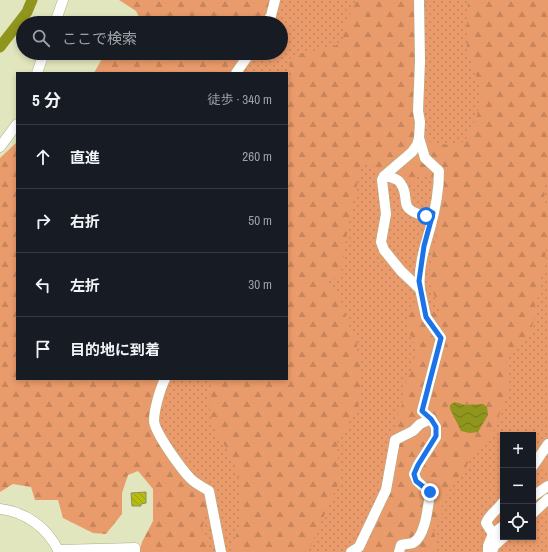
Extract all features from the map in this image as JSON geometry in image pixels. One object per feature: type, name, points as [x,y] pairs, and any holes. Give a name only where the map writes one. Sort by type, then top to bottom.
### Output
[{"type":"street","points":[[57,16],[63,0]]},
{"type":"street","points":[[271,16],[276,0]]},
{"type":"street","points":[[419,0],[419,138],[417,145],[412,152],[384,176],[382,180],[386,214],[381,242],[384,250],[390,258],[420,289]]},
{"type":"street","points":[[37,72],[42,60]]},
{"type":"street","points":[[237,72],[245,60]]},
{"type":"street","points":[[0,147],[16,125]]},
{"type":"street","points":[[399,552],[401,545],[413,543],[420,536],[424,526],[430,492],[416,481],[414,474],[436,436],[436,427],[431,419],[422,411],[441,338],[426,317],[420,289],[419,274],[424,246],[433,213],[439,171],[425,158],[419,138]]},
{"type":"street","points":[[384,176],[398,180],[401,184],[406,205],[411,212],[426,216],[430,216],[433,213]]},
{"type":"street","points":[[165,380],[154,422],[156,430],[175,459],[190,478],[209,491],[221,552]]},
{"type":"street","points":[[351,552],[359,547],[386,490],[395,440],[413,431],[420,424],[431,419]]},
{"type":"street","points":[[536,462],[548,444]]},
{"type":"street","points":[[536,494],[548,486]]},
{"type":"street","points":[[536,509],[548,499]]},
{"type":"street","points":[[493,534],[486,523],[492,513],[502,504]]},
{"type":"street","points":[[0,509],[19,513],[34,521],[50,536],[58,551],[135,548],[135,552]]},
{"type":"street","points":[[488,552],[488,546],[493,534],[500,528]]},
{"type":"street","points":[[492,552],[494,546],[501,540]]},
{"type":"green space","points":[[119,0],[281,0],[276,16],[138,16],[136,11]]},
{"type":"green space","points":[[246,0],[548,0],[548,552],[175,552],[138,380],[288,380],[288,72],[210,72],[216,60],[288,60],[288,16],[238,16]]},
{"type":"green space","points":[[356,0],[426,0],[422,118],[426,136],[431,143],[451,145],[465,141],[477,116],[482,92],[467,50],[469,0],[548,0],[548,176],[545,183],[544,192],[548,207],[548,246],[546,247],[545,265],[539,279],[539,295],[535,305],[536,312],[528,339],[507,358],[507,392],[497,424],[491,436],[472,457],[446,495],[443,502],[442,515],[433,528],[436,540],[434,552],[349,552],[359,541],[376,508],[387,467],[398,413],[402,405],[405,384],[413,367],[416,348],[408,330],[408,317],[412,309],[411,301],[433,312],[441,313],[431,286],[429,274],[439,217],[431,176],[418,175],[413,186],[403,179],[379,176],[373,165],[361,165],[347,233],[341,274],[327,283],[340,299],[350,328],[357,340],[357,350],[361,361],[359,404],[346,428],[337,439],[339,482],[308,552],[230,552],[241,522],[240,485],[237,469],[214,429],[211,420],[209,396],[214,380],[288,380],[288,82],[292,71],[287,60],[302,53],[335,46],[343,40],[344,28]],"holes":[[[471,404],[456,422],[453,414],[465,405]]]},
{"type":"green space","points":[[101,60],[251,60],[244,72],[95,72]]},
{"type":"green space","points":[[16,143],[16,380],[168,380],[156,423],[192,477],[207,487],[208,506],[202,529],[210,552],[139,552],[142,542],[153,521],[153,489],[138,471],[128,475],[122,493],[122,514],[106,534],[93,533],[63,518],[58,500],[35,500],[31,487],[13,484],[0,492],[0,158]]},
{"type":"green space","points":[[548,437],[548,467],[541,470],[536,464],[536,458]]},
{"type":"water","points":[[455,402],[465,405],[483,404],[487,407],[488,415],[478,432],[470,433],[461,431],[450,409],[450,405]]},
{"type":"building","points":[[146,492],[146,503],[141,504],[141,506],[132,506],[131,493]]},
{"type":"waterway","points":[[24,16],[32,0]]},
{"type":"waterway","points":[[0,47],[16,26]]},
{"type":"route","points":[[426,216],[430,216],[433,213],[430,229],[424,246],[419,281],[426,317],[441,338],[422,411],[431,419],[436,427],[436,436],[414,474],[416,481],[430,492]]}]
